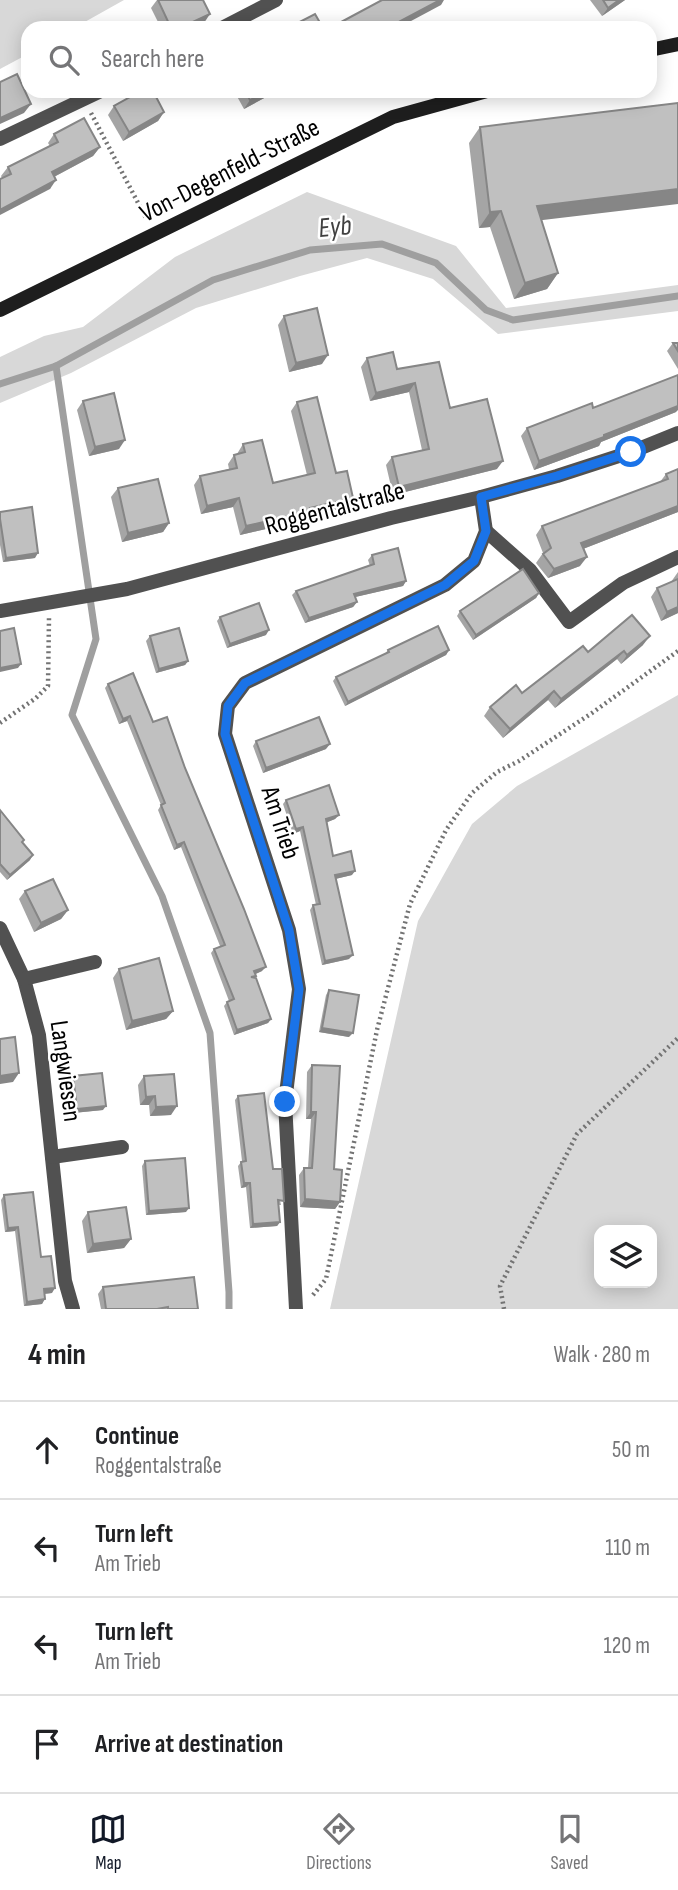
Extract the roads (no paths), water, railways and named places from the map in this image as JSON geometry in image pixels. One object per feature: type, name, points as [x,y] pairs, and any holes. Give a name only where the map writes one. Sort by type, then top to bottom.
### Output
[{"type":"main road","points":[[657,48],[678,44]]},
{"type":"main road","name":"Von-Degenfeld-Straße","points":[[0,310],[393,117],[462,98]]},
{"type":"street","points":[[236,21],[276,0]]},
{"type":"street","points":[[0,139],[88,98]]},
{"type":"street","name":"Roggentalstraße","points":[[0,611],[127,590],[557,476],[631,452],[678,433]]},
{"type":"street","points":[[481,497],[486,531],[530,570],[569,622],[623,583],[678,557]]},
{"type":"street","name":"Am Trieb","points":[[296,1309],[285,1102],[299,989],[289,930],[225,734],[228,706],[245,683],[445,585],[474,561],[486,531]]},
{"type":"street","name":"Langwiesen","points":[[0,928],[24,979],[39,1035],[65,1281],[73,1309]]},
{"type":"street","points":[[24,979],[95,962]]},
{"type":"street","points":[[52,1157],[122,1147]]},
{"type":"waterway","name":"Eyb","points":[[0,384],[56,366],[213,280],[310,250],[382,244],[436,263],[486,310],[513,320],[678,296]]},
{"type":"waterway","points":[[56,366],[96,639],[72,715],[162,896],[210,1033],[229,1309]]}]
